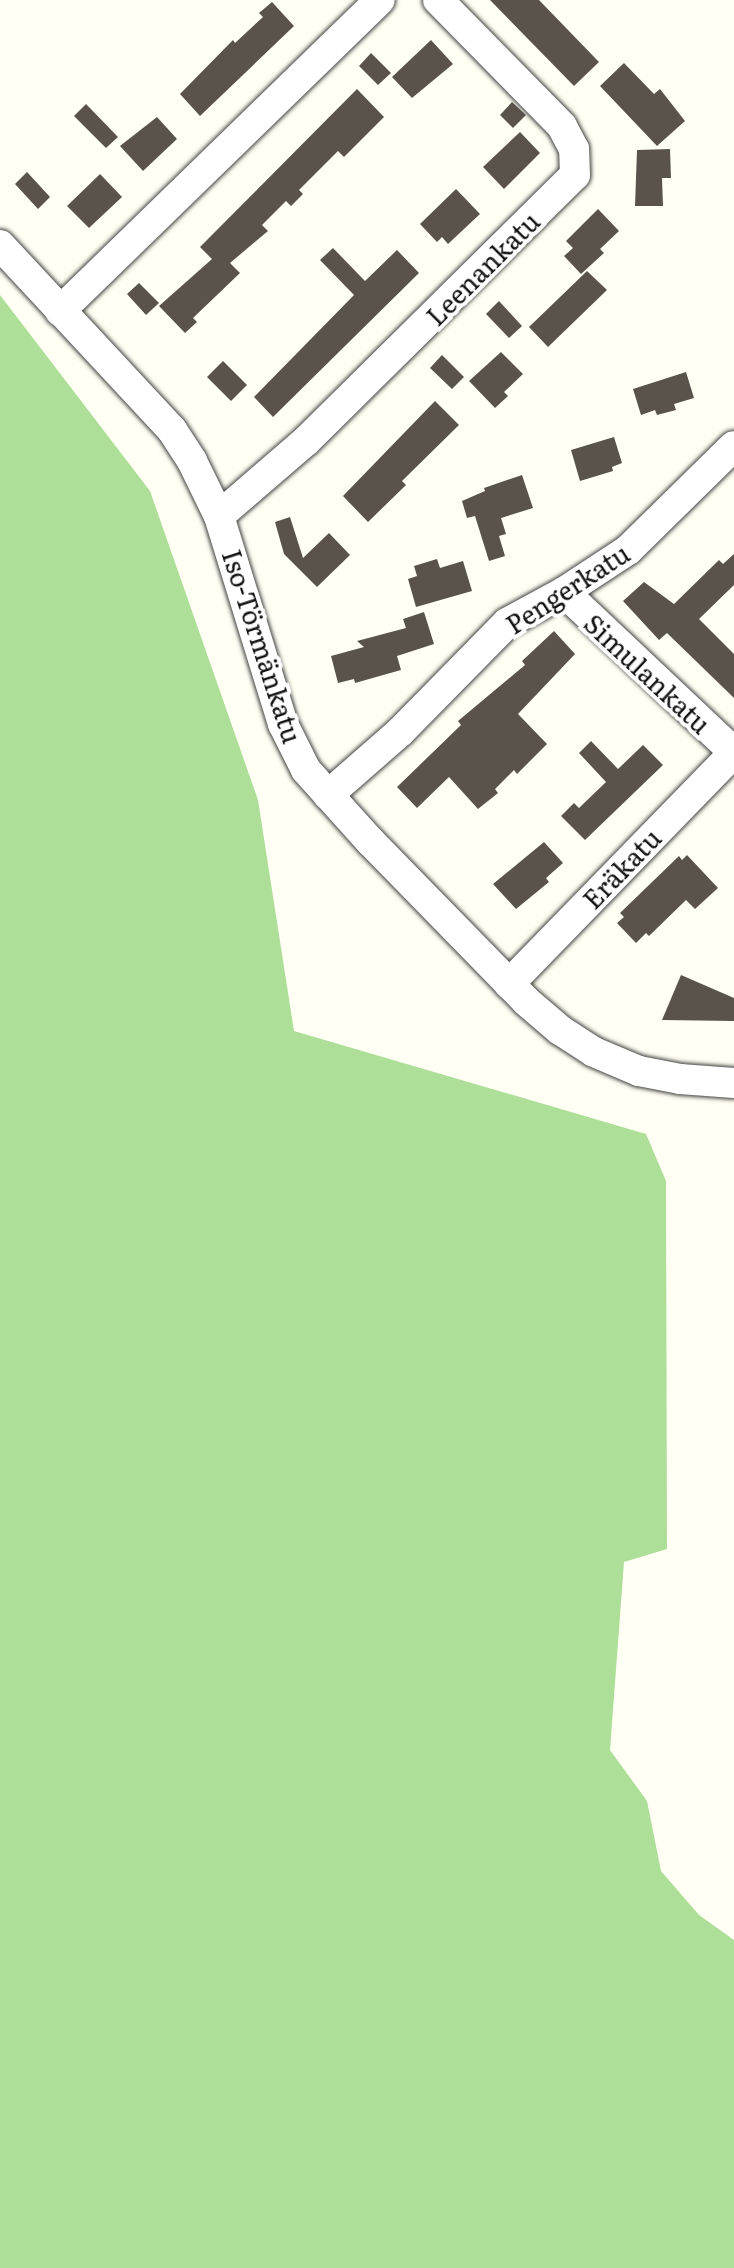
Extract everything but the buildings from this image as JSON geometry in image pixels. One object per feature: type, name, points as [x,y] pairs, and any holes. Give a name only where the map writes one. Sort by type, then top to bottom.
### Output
[{"type":"street","points":[[60,311],[380,0]]},
{"type":"street","name":"Leenankatu","points":[[219,516],[306,441],[575,175],[574,149],[562,126],[438,0]]},
{"type":"street","name":"Iso-Törmänkatu","points":[[0,245],[172,430],[219,516],[283,724],[306,770],[509,984],[560,1030],[594,1052],[639,1071],[680,1079],[734,1083]]},
{"type":"street","name":"Pengerkatu","points":[[328,795],[400,732],[507,623],[564,592],[636,544],[734,446]]},
{"type":"street","name":"Simulankatu","points":[[564,592],[734,752]]},
{"type":"street","name":"Eräkatu","points":[[509,984],[734,752]]},
{"type":"green space","points":[[0,295],[150,491],[258,800],[294,1031],[646,1134],[666,1181],[667,1549],[624,1562],[610,1750],[647,1801],[661,1871],[699,1915],[734,1940],[734,2268],[0,2268]]}]
